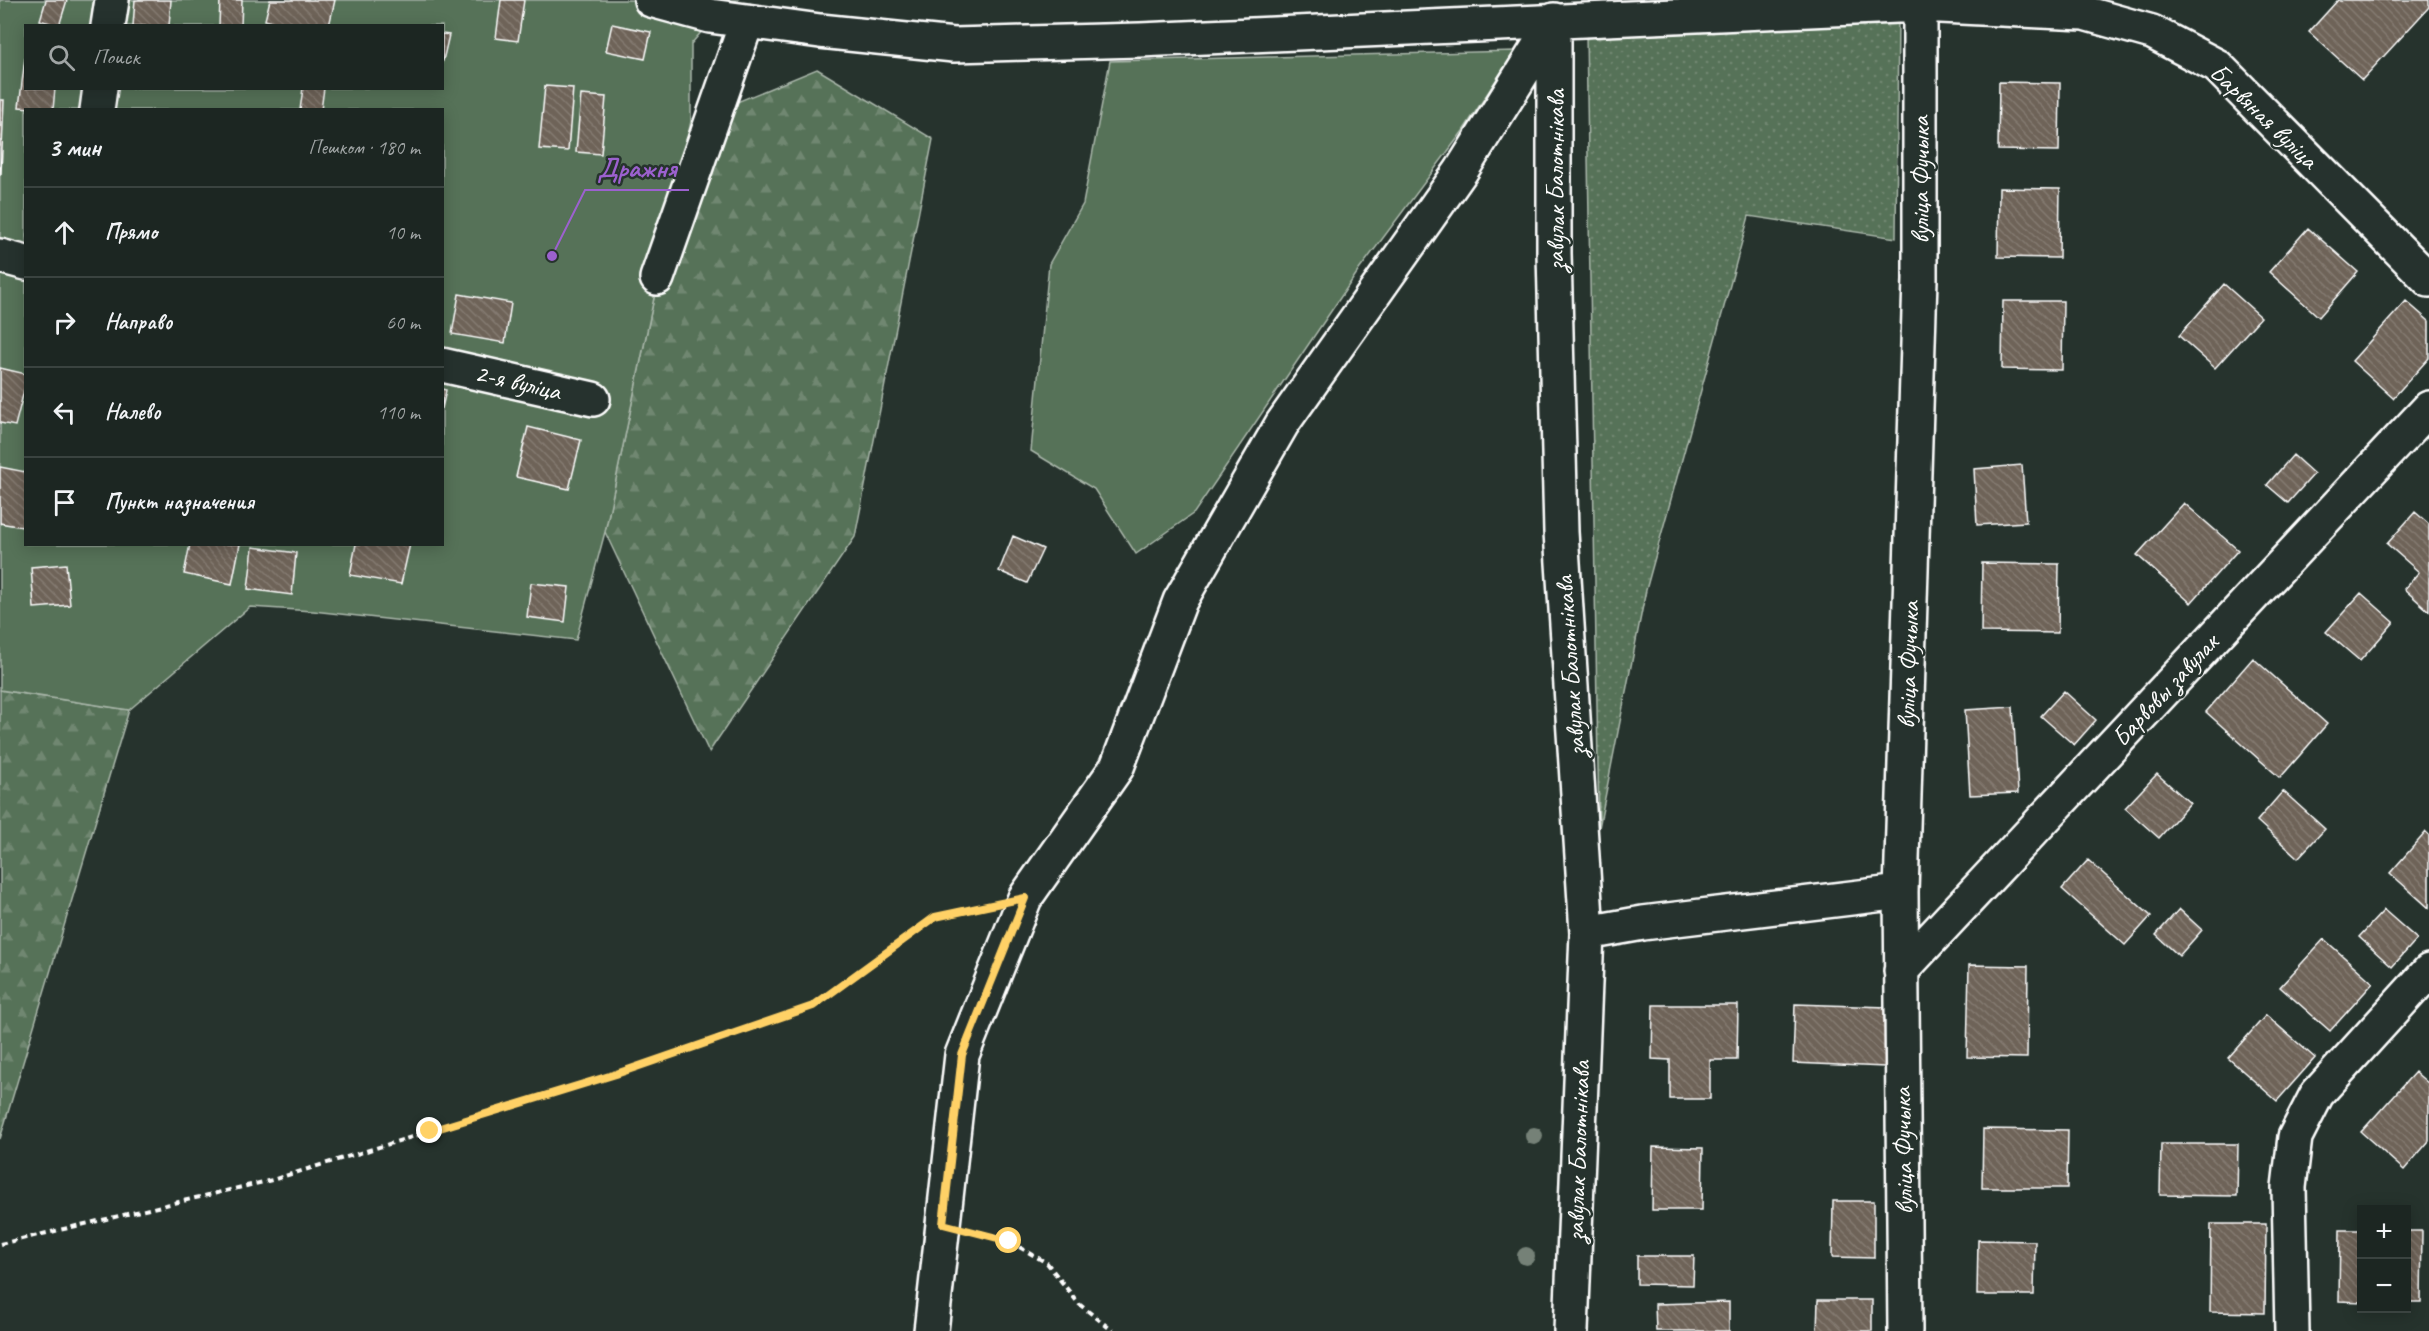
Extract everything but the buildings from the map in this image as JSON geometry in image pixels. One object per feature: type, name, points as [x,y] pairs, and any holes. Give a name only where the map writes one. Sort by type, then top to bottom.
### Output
[{"type":"street","points":[[108,24],[112,0]]},
{"type":"street","name":"Барвяная вуліца","points":[[651,0],[710,16],[954,45],[1140,40],[1554,11],[1920,2],[2084,13],[2152,32],[2217,66],[2429,280]]},
{"type":"street","name":"вуліца Фучыка","points":[[1905,1331],[1901,892],[1920,279],[1920,2]]},
{"type":"street","points":[[931,1331],[962,1055],[1025,898],[1117,767],[1180,601],[1282,424],[1461,171],[1554,11]]},
{"type":"street","name":"завулак Балотнікава","points":[[1554,11],[1554,253],[1561,532],[1587,933],[1571,1331]]},
{"type":"street","points":[[657,278],[747,21]]},
{"type":"street","points":[[97,108],[100,90]]},
{"type":"street","points":[[0,256],[24,262]]},
{"type":"street","name":"2-я вуліца","points":[[444,364],[593,399]]},
{"type":"street","name":"Барвовы завулак","points":[[1902,971],[2429,408]]},
{"type":"street","points":[[1587,933],[1643,923],[1901,892]]},
{"type":"street","points":[[2292,1331],[2289,1187],[2295,1137],[2316,1094],[2429,971]]},
{"type":"path","points":[[0,1244],[272,1180],[616,1074],[813,1006],[935,917],[1025,898]]},
{"type":"path","points":[[943,1224],[1009,1241],[1047,1263],[1079,1304],[1113,1331]]},
{"type":"green space","points":[[0,0],[737,0],[710,16],[703,30],[691,44],[691,121],[605,532],[576,640],[313,611],[250,607],[129,710],[0,690]]},
{"type":"green space","points":[[1898,13],[1896,238],[1749,216],[1646,590],[1599,828],[1586,34]]},
{"type":"green space","points":[[1515,51],[1463,131],[1359,270],[1194,513],[1136,554],[1094,489],[1031,451],[1049,264],[1083,204],[1110,61]]},
{"type":"green space","points":[[817,69],[933,139],[855,537],[709,752],[605,532],[691,121]]},
{"type":"green space","points":[[0,690],[129,710],[0,1139]]},
{"type":"place","name":"Дражня","points":[[552,256]]},
{"type":"route","points":[[430,1131],[616,1074],[813,1006],[935,917],[1025,898],[962,1055],[943,1224],[1009,1241]]}]
